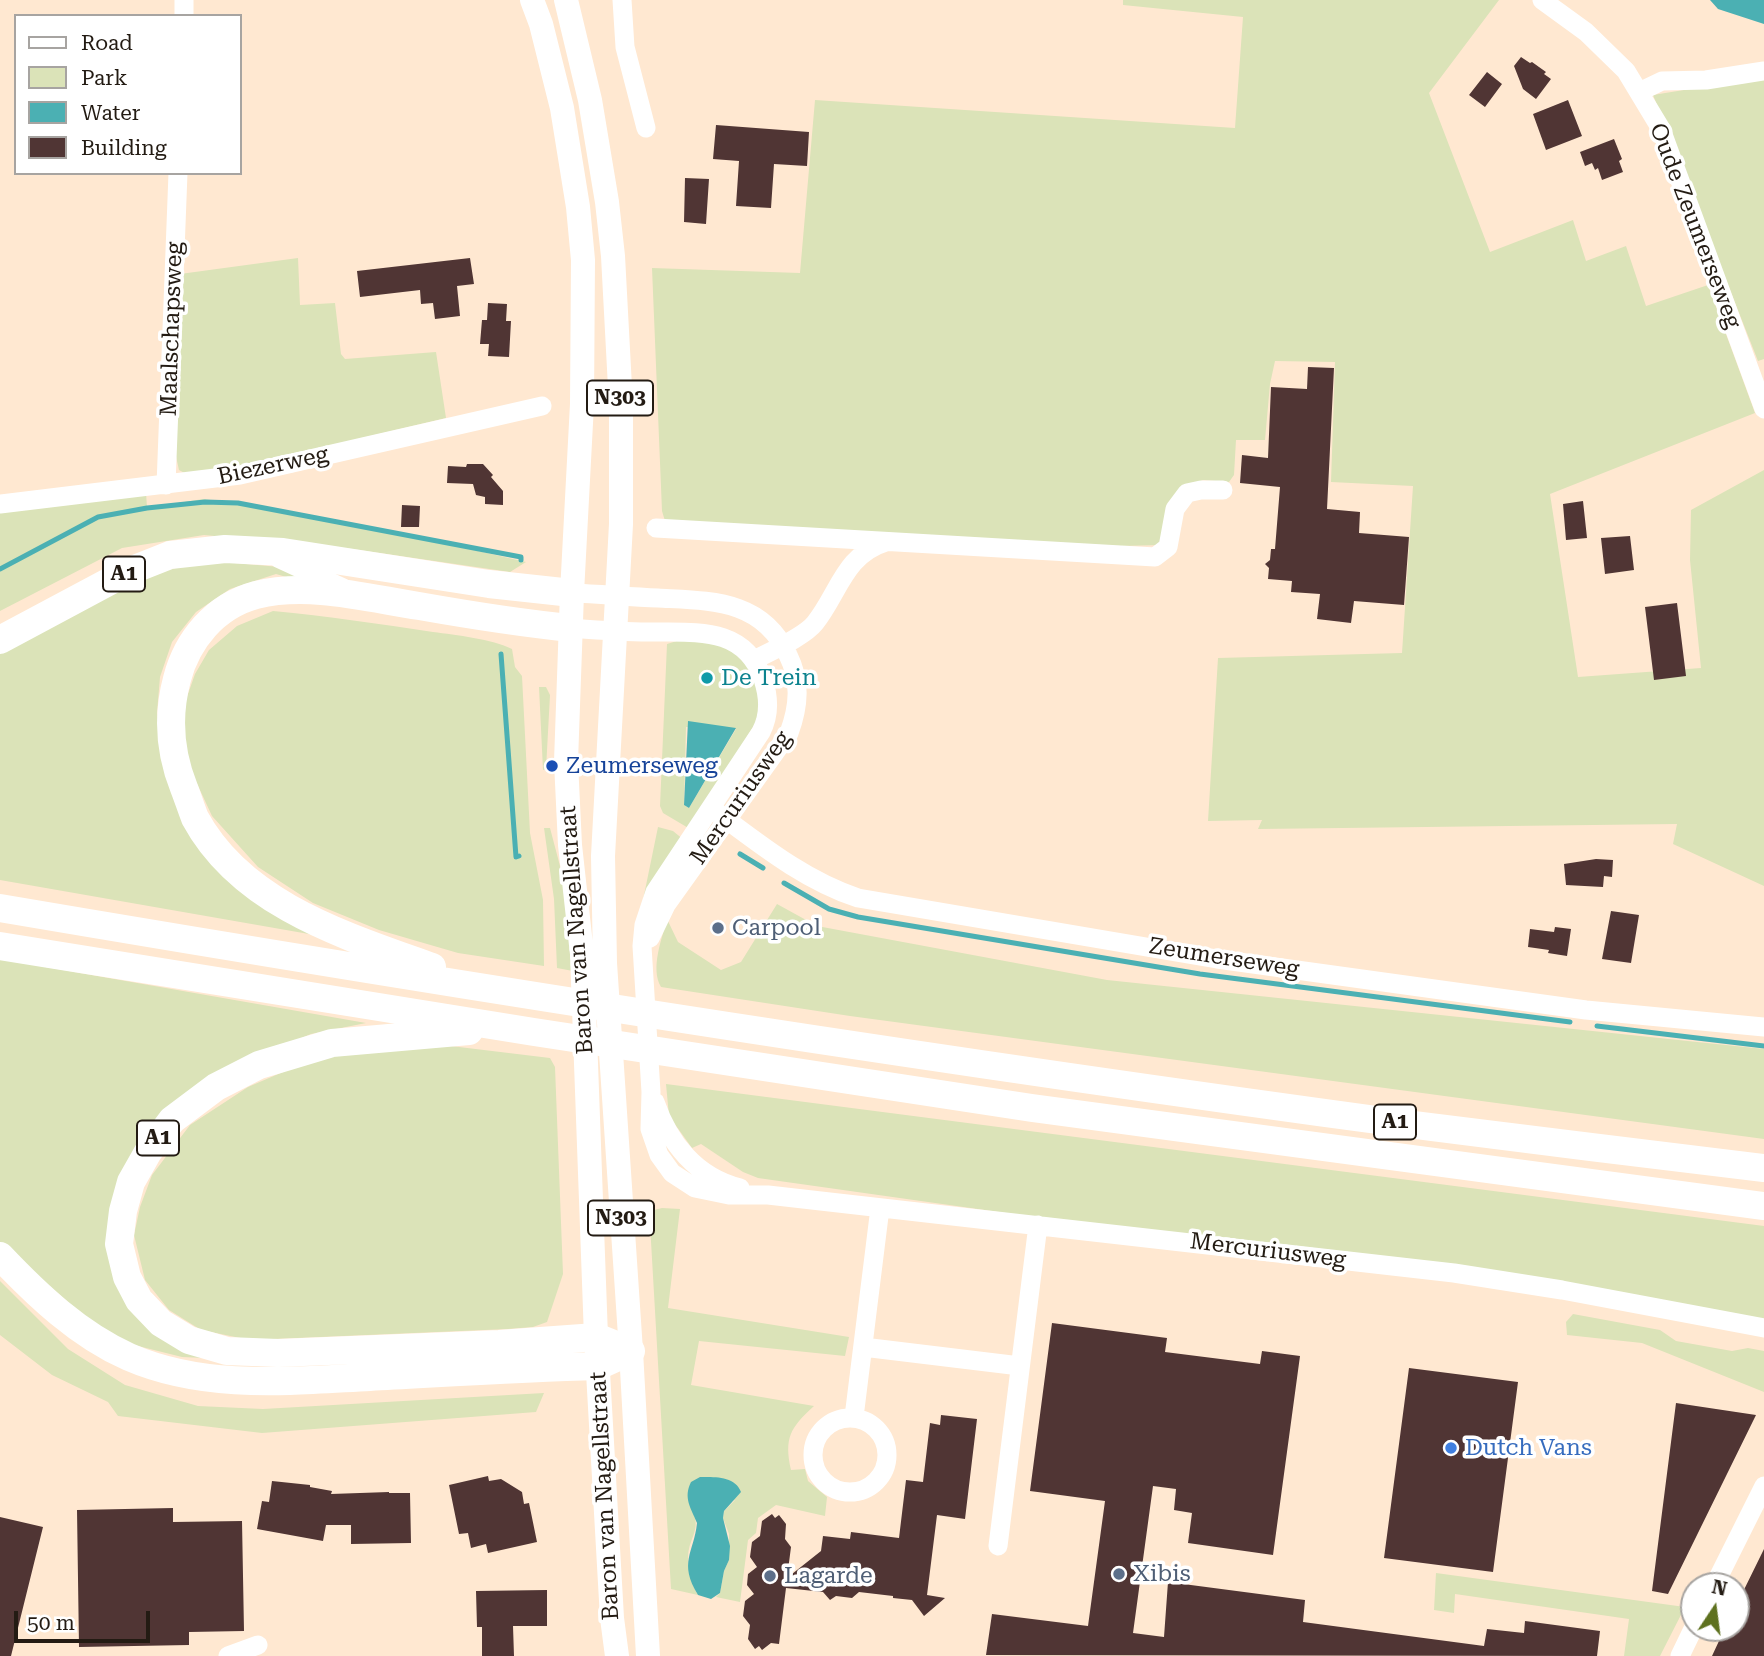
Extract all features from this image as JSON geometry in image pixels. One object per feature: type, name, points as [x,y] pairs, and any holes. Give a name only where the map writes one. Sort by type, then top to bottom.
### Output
[{"type":"highway","name":"A1","points":[[0,640],[127,572],[170,555],[225,549],[261,550],[489,584],[572,593]]},
{"type":"highway","name":"A1","points":[[497,990],[328,928],[269,895],[229,862],[195,818],[178,773],[172,750],[170,723],[173,694],[180,665],[194,639],[209,621],[226,608],[256,596],[302,591],[363,597],[508,621],[571,628]]},
{"type":"highway","name":"A1","points":[[0,908],[532,996],[1027,1071],[1403,1124],[1764,1168]]},
{"type":"highway","name":"A1","points":[[0,946],[662,1052],[1333,1150],[1764,1206]]},
{"type":"highway","name":"A1","points":[[505,1027],[332,1043],[259,1065],[216,1087],[172,1120],[148,1152],[131,1182],[118,1244],[127,1277],[139,1300],[161,1323],[190,1340],[227,1352],[278,1353],[499,1345],[596,1337],[631,1351]]},
{"type":"highway","points":[[0,1256],[52,1307],[89,1334],[128,1357],[184,1376],[257,1382],[598,1366],[631,1351]]},
{"type":"main road","name":"Baron van Nagellstraat","points":[[532,0],[541,24],[562,108],[578,207],[583,260],[582,404],[566,762],[570,845],[582,954],[596,1337],[612,1618],[617,1656]]},
{"type":"main road","name":"Baron van Nagellstraat","points":[[566,0],[598,145],[613,256],[621,406],[621,524],[603,856],[605,963],[648,1656]]},
{"type":"street","points":[[622,0],[625,47],[646,128]]},
{"type":"street","name":"Oude Zeumerseweg","points":[[1542,0],[1586,32],[1626,71],[1661,129],[1764,409]]},
{"type":"street","points":[[1639,92],[1662,81],[1706,80],[1764,71]]},
{"type":"street","name":"Maalschapsweg","points":[[166,485],[178,175]]},
{"type":"street","name":"Biezerweg","points":[[0,504],[240,475],[542,406]]},
{"type":"street","points":[[656,528],[1155,557],[1168,547],[1175,509],[1187,493],[1223,490]]},
{"type":"street","points":[[571,628],[709,633],[734,642],[754,660],[814,625],[847,570],[872,546],[887,541]]},
{"type":"street","name":"A1","points":[[261,550],[363,597]]},
{"type":"street","name":"Mercuriusweg","points":[[572,593],[721,603],[741,608],[772,629],[794,666],[798,685],[795,718],[789,733],[655,892],[644,925],[642,946],[651,1092],[663,1124],[687,1158],[704,1173],[732,1186],[768,1195],[1454,1273],[1562,1290],[1764,1328]]},
{"type":"street","name":"Mercuriusweg","points":[[719,814],[766,719],[766,687],[754,660]]},
{"type":"street","name":"Zeumerseweg","points":[[719,814],[828,888],[858,898],[1217,958],[1586,1010],[1764,1027]]},
{"type":"street","points":[[854,1417],[880,1208]]},
{"type":"street","points":[[998,1546],[1038,1225]]},
{"type":"street","points":[[863,1347],[1020,1366]]},
{"type":"street","points":[[1721,1572],[1764,1486]]},
{"type":"street","points":[[228,1656],[258,1646]]},
{"type":"green space","points":[[1123,0],[1499,0],[1429,93],[1490,252],[1573,220],[1586,261],[1626,246],[1646,306],[1708,285],[1755,413],[1550,494],[1578,677],[1701,668],[1690,560],[1691,510],[1764,470],[1764,886],[1673,844],[1677,824],[1258,829],[1262,820],[1208,821],[1218,658],[1402,653],[1413,486],[1331,482],[1335,362],[1275,361],[1265,440],[1236,440],[1234,475],[1229,482],[1203,480],[1177,491],[1161,545],[1120,546],[665,521],[662,511],[652,268],[800,273],[815,100],[1235,128],[1243,17],[1123,5]]},
{"type":"green space","points":[[1764,77],[1764,359],[1758,361],[1653,95]]},
{"type":"green space","points":[[298,258],[300,305],[335,303],[341,354],[345,359],[436,352],[446,418],[249,465],[190,476],[179,470],[175,452],[180,274]]},
{"type":"green space","points":[[146,492],[147,508],[203,499],[264,507],[387,530],[526,562],[510,572],[352,549],[204,535],[122,548],[0,611],[0,509]]},
{"type":"green space","points":[[212,561],[280,567],[308,577],[293,579],[276,574],[230,589],[196,612],[172,642],[160,677],[157,713],[163,765],[181,812],[326,937],[0,880],[0,646],[146,574]]},
{"type":"green space","points":[[273,611],[463,636],[512,649],[515,667],[522,676],[530,833],[543,900],[544,966],[458,953],[379,930],[313,903],[258,867],[212,816],[187,762],[182,711],[195,674],[209,650],[237,626]]},
{"type":"green space","points":[[690,637],[733,649],[756,677],[761,714],[690,829],[663,813],[660,806],[667,644]],"holes":[[[686,727],[736,729],[689,808],[684,805]]]},
{"type":"green space","points":[[539,687],[546,687],[550,695],[546,769],[543,770]]},
{"type":"green space","points":[[658,827],[673,831],[684,840],[643,900]]},
{"type":"green space","points":[[544,828],[550,828],[570,904],[573,971],[557,968],[554,899]]},
{"type":"green space","points":[[777,904],[817,926],[1107,980],[1764,1049],[1764,1139],[850,1016],[661,987],[657,962],[667,919],[678,942],[721,970],[741,962]]},
{"type":"green space","points":[[0,959],[366,1023],[311,1034],[228,1069],[168,1109],[110,1243],[205,1358],[182,1357],[134,1345],[98,1328],[0,1243]]},
{"type":"green space","points":[[426,1043],[550,1058],[555,1067],[563,1274],[547,1322],[533,1327],[508,1329],[250,1340],[201,1330],[169,1310],[145,1280],[134,1235],[140,1207],[152,1175],[190,1125],[248,1087],[318,1057]]},
{"type":"green space","points":[[666,1084],[1764,1226],[1764,1320],[758,1178],[743,1172],[701,1144],[692,1148],[669,1116]]},
{"type":"green space","points":[[680,1209],[668,1308],[849,1337],[845,1356],[699,1341],[691,1385],[814,1406],[794,1427],[788,1450],[791,1470],[805,1469],[808,1481],[827,1497],[825,1516],[776,1505],[758,1518],[756,1533],[748,1540],[740,1602],[716,1597],[720,1593],[729,1560],[729,1534],[723,1518],[724,1511],[735,1500],[694,1515],[695,1528],[688,1560],[691,1579],[698,1595],[671,1589],[650,1224],[650,1215],[654,1210]]},
{"type":"green space","points":[[0,1281],[68,1349],[125,1385],[198,1406],[263,1409],[544,1393],[536,1412],[262,1433],[118,1416],[108,1402],[52,1375],[0,1335]]},
{"type":"green space","points":[[1573,1314],[1660,1330],[1676,1341],[1732,1351],[1748,1348],[1764,1351],[1764,1392],[1642,1343],[1567,1335],[1566,1322]]},
{"type":"green space","points":[[1436,1573],[1680,1606],[1680,1617],[1660,1656],[1624,1656],[1629,1619],[1455,1594],[1454,1613],[1434,1610]]},
{"type":"water","points":[[1710,0],[1764,0],[1764,24],[1718,9]]},
{"type":"water","points":[[688,721],[736,728],[689,808],[684,805]]},
{"type":"water","points":[[700,1477],[729,1480],[741,1492],[724,1511],[723,1518],[730,1546],[729,1560],[720,1593],[711,1599],[698,1595],[688,1566],[697,1523],[688,1493],[691,1482]]},
{"type":"building","points":[[1521,57],[1546,72],[1544,74],[1551,79],[1536,99],[1523,89],[1514,66]]},
{"type":"building","points":[[1487,72],[1502,84],[1485,107],[1469,95]]},
{"type":"building","points":[[1568,100],[1582,136],[1546,150],[1533,114]]},
{"type":"building","points":[[716,125],[809,132],[807,166],[774,164],[771,208],[736,206],[739,161],[713,159]]},
{"type":"building","points":[[1614,139],[1622,159],[1619,161],[1623,172],[1602,180],[1598,168],[1595,170],[1592,163],[1585,166],[1580,152]]},
{"type":"building","points":[[685,178],[709,179],[706,224],[684,222]]},
{"type":"building","points":[[470,258],[474,284],[457,286],[460,316],[435,319],[433,303],[421,304],[420,290],[360,297],[357,271]]},
{"type":"building","points":[[488,303],[507,304],[506,321],[511,321],[509,357],[488,356],[489,344],[480,344],[482,320],[487,320]]},
{"type":"building","points":[[1308,367],[1334,368],[1327,509],[1360,512],[1359,533],[1409,537],[1404,605],[1354,601],[1351,623],[1317,619],[1320,594],[1291,592],[1292,581],[1268,579],[1269,568],[1265,564],[1270,560],[1271,549],[1275,549],[1280,487],[1240,483],[1242,455],[1268,458],[1271,387],[1307,389]]},
{"type":"building","points":[[467,464],[483,464],[493,475],[491,477],[503,491],[503,505],[485,504],[485,497],[476,495],[473,484],[447,483],[448,466],[466,467]]},
{"type":"building","points":[[1583,501],[1587,538],[1566,540],[1563,504]]},
{"type":"building","points":[[402,505],[420,506],[419,527],[401,527]]},
{"type":"building","points":[[1630,536],[1634,570],[1605,574],[1601,538]]},
{"type":"building","points":[[1677,603],[1686,676],[1654,680],[1645,607]]},
{"type":"building","points":[[1596,859],[1613,860],[1612,877],[1604,876],[1603,887],[1566,885],[1564,864]]},
{"type":"building","points":[[1611,911],[1639,915],[1631,963],[1602,959]]},
{"type":"building","points":[[1555,927],[1571,929],[1567,956],[1528,947],[1530,929],[1554,932]]},
{"type":"building","points":[[1052,1323],[1167,1338],[1165,1352],[1260,1364],[1262,1351],[1300,1356],[1273,1555],[1188,1543],[1192,1513],[1174,1510],[1176,1489],[1153,1486],[1133,1633],[1164,1637],[1168,1582],[1305,1600],[1303,1622],[1484,1646],[1487,1629],[1524,1633],[1525,1621],[1600,1631],[1597,1656],[986,1655],[992,1614],[1088,1626],[1105,1501],[1030,1491]]},
{"type":"building","points":[[1409,1368],[1518,1382],[1493,1572],[1384,1558]]},
{"type":"building","points":[[1676,1403],[1756,1415],[1668,1594],[1652,1591]]},
{"type":"building","points":[[941,1415],[977,1419],[965,1519],[937,1515],[927,1595],[945,1598],[924,1616],[912,1600],[893,1596],[859,1592],[852,1598],[836,1596],[830,1600],[823,1592],[786,1588],[779,1644],[771,1643],[762,1650],[759,1646],[755,1649],[748,1639],[750,1625],[743,1616],[745,1601],[754,1594],[747,1585],[748,1574],[757,1567],[750,1557],[752,1542],[760,1536],[762,1521],[772,1514],[775,1518],[779,1515],[786,1524],[785,1539],[791,1547],[787,1578],[821,1551],[823,1536],[850,1539],[851,1532],[899,1538],[906,1480],[923,1482],[930,1423],[940,1425]]},
{"type":"building","points":[[488,1476],[489,1481],[501,1479],[522,1492],[524,1504],[529,1503],[537,1542],[488,1553],[486,1544],[471,1548],[468,1533],[459,1534],[449,1485]]},
{"type":"building","points":[[272,1481],[310,1485],[332,1491],[331,1494],[410,1493],[411,1543],[351,1544],[351,1525],[326,1525],[323,1541],[257,1529],[262,1501],[269,1502]]},
{"type":"building","points":[[173,1508],[173,1522],[242,1521],[244,1631],[189,1632],[189,1645],[79,1647],[77,1510]]},
{"type":"building","points":[[0,1517],[43,1527],[11,1656],[0,1656]]},
{"type":"building","points":[[1764,1549],[1764,1656],[1712,1656],[1718,1642],[1750,1642],[1750,1578]]},
{"type":"building","points":[[547,1590],[547,1626],[513,1626],[514,1656],[482,1656],[482,1627],[477,1627],[476,1591]]},
{"type":"waterway","points":[[0,569],[98,517],[147,508],[205,502],[238,503],[521,557],[521,560]]},
{"type":"waterway","points":[[501,654],[516,857],[519,856]]},
{"type":"waterway","points":[[740,854],[763,868]]},
{"type":"waterway","points":[[784,883],[829,909],[858,917],[1200,974],[1570,1022]]},
{"type":"waterway","points":[[1597,1026],[1764,1046]]},
{"type":"place","name":"De Trein","points":[[707,678]]},
{"type":"place","name":"Zeumerseweg","points":[[552,766]]},
{"type":"place","name":"Carpool","points":[[718,928]]},
{"type":"place","name":"Dutch Vans","points":[[1451,1448]]},
{"type":"place","name":"Xibis","points":[[1119,1574]]},
{"type":"place","name":"Lagarde","points":[[770,1576]]}]
